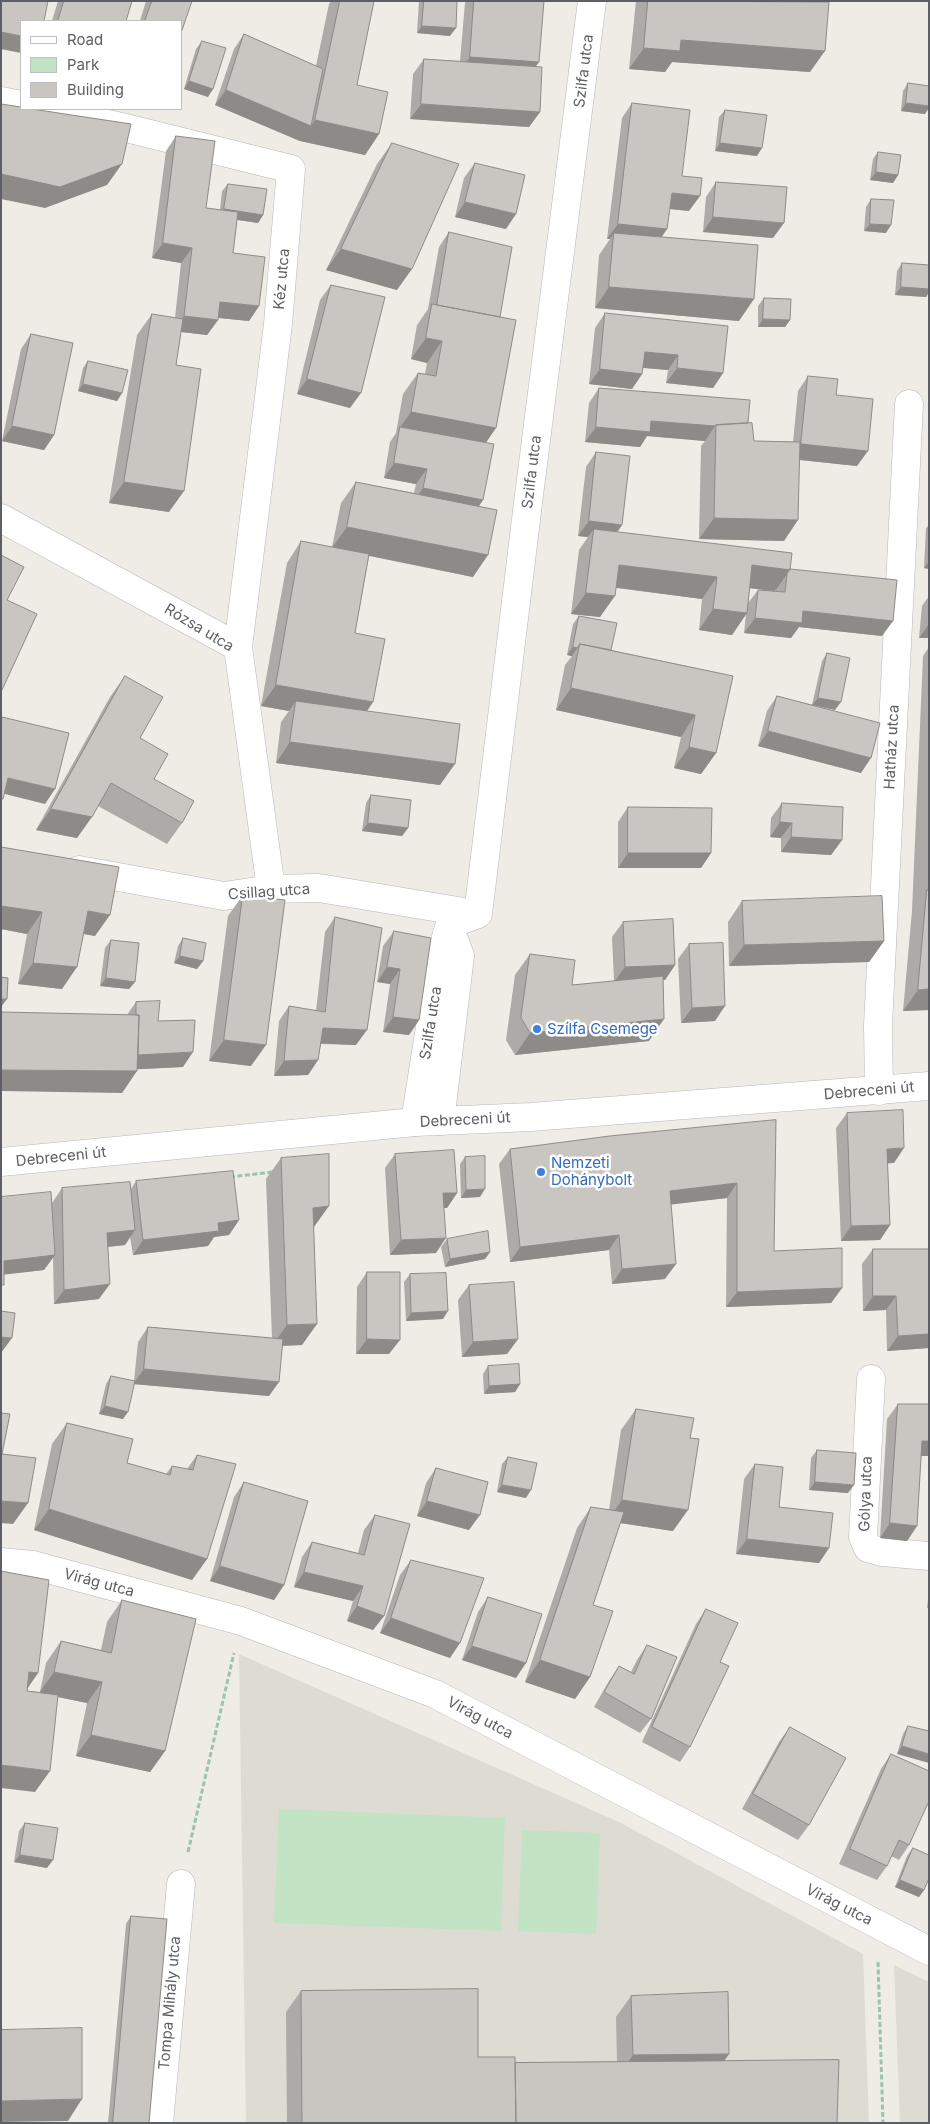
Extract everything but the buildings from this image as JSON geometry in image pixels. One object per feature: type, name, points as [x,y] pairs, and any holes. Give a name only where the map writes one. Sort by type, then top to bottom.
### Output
[{"type":"street","name":"Szilfa utca","points":[[427,1122],[460,956],[450,924],[478,914],[526,513],[592,1]]},
{"type":"street","points":[[1,101],[20,105]]},
{"type":"street","name":"Kéz utca","points":[[43,110],[126,128],[291,169],[278,324],[238,647]]},
{"type":"street","name":"Hatház utca","points":[[879,1091],[878,1025],[909,404]]},
{"type":"street","name":"Rózsa utca","points":[[1,518],[238,647],[270,889]]},
{"type":"street","name":"Csillag utca","points":[[59,866],[224,896],[270,889],[319,888],[478,914]]},
{"type":"street","name":"Debreceni út","points":[[1,1162],[427,1122],[532,1117],[929,1086]]},
{"type":"street","name":"Gólya utca","points":[[871,1379],[864,1536],[868,1548],[882,1552],[929,1556]]},
{"type":"street","name":"Virág utca","points":[[1,1562],[33,1566],[242,1620],[435,1694],[929,1951]]},
{"type":"street","name":"Tompa Mihály utca","points":[[159,2123],[181,1884]]},
{"type":"path","points":[[181,1884],[242,1620]]},
{"type":"path","points":[[877,1924],[883,2123]]},
{"type":"shaded area","points":[[239,1654],[619,1822],[863,1954],[869,2123],[246,2123]]},
{"type":"shaded area","points":[[894,1965],[929,1982],[929,2123],[900,2123]]},
{"type":"green space","points":[[279,1809],[505,1818],[501,1931],[274,1923]]},
{"type":"green space","points":[[522,1830],[600,1833],[596,1934],[518,1931]]},
{"type":"place","name":"Szílfa Csemege","points":[[537,1029]]},
{"type":"place","name":"Nemzeti Dohánybolt","points":[[541,1172]]}]
